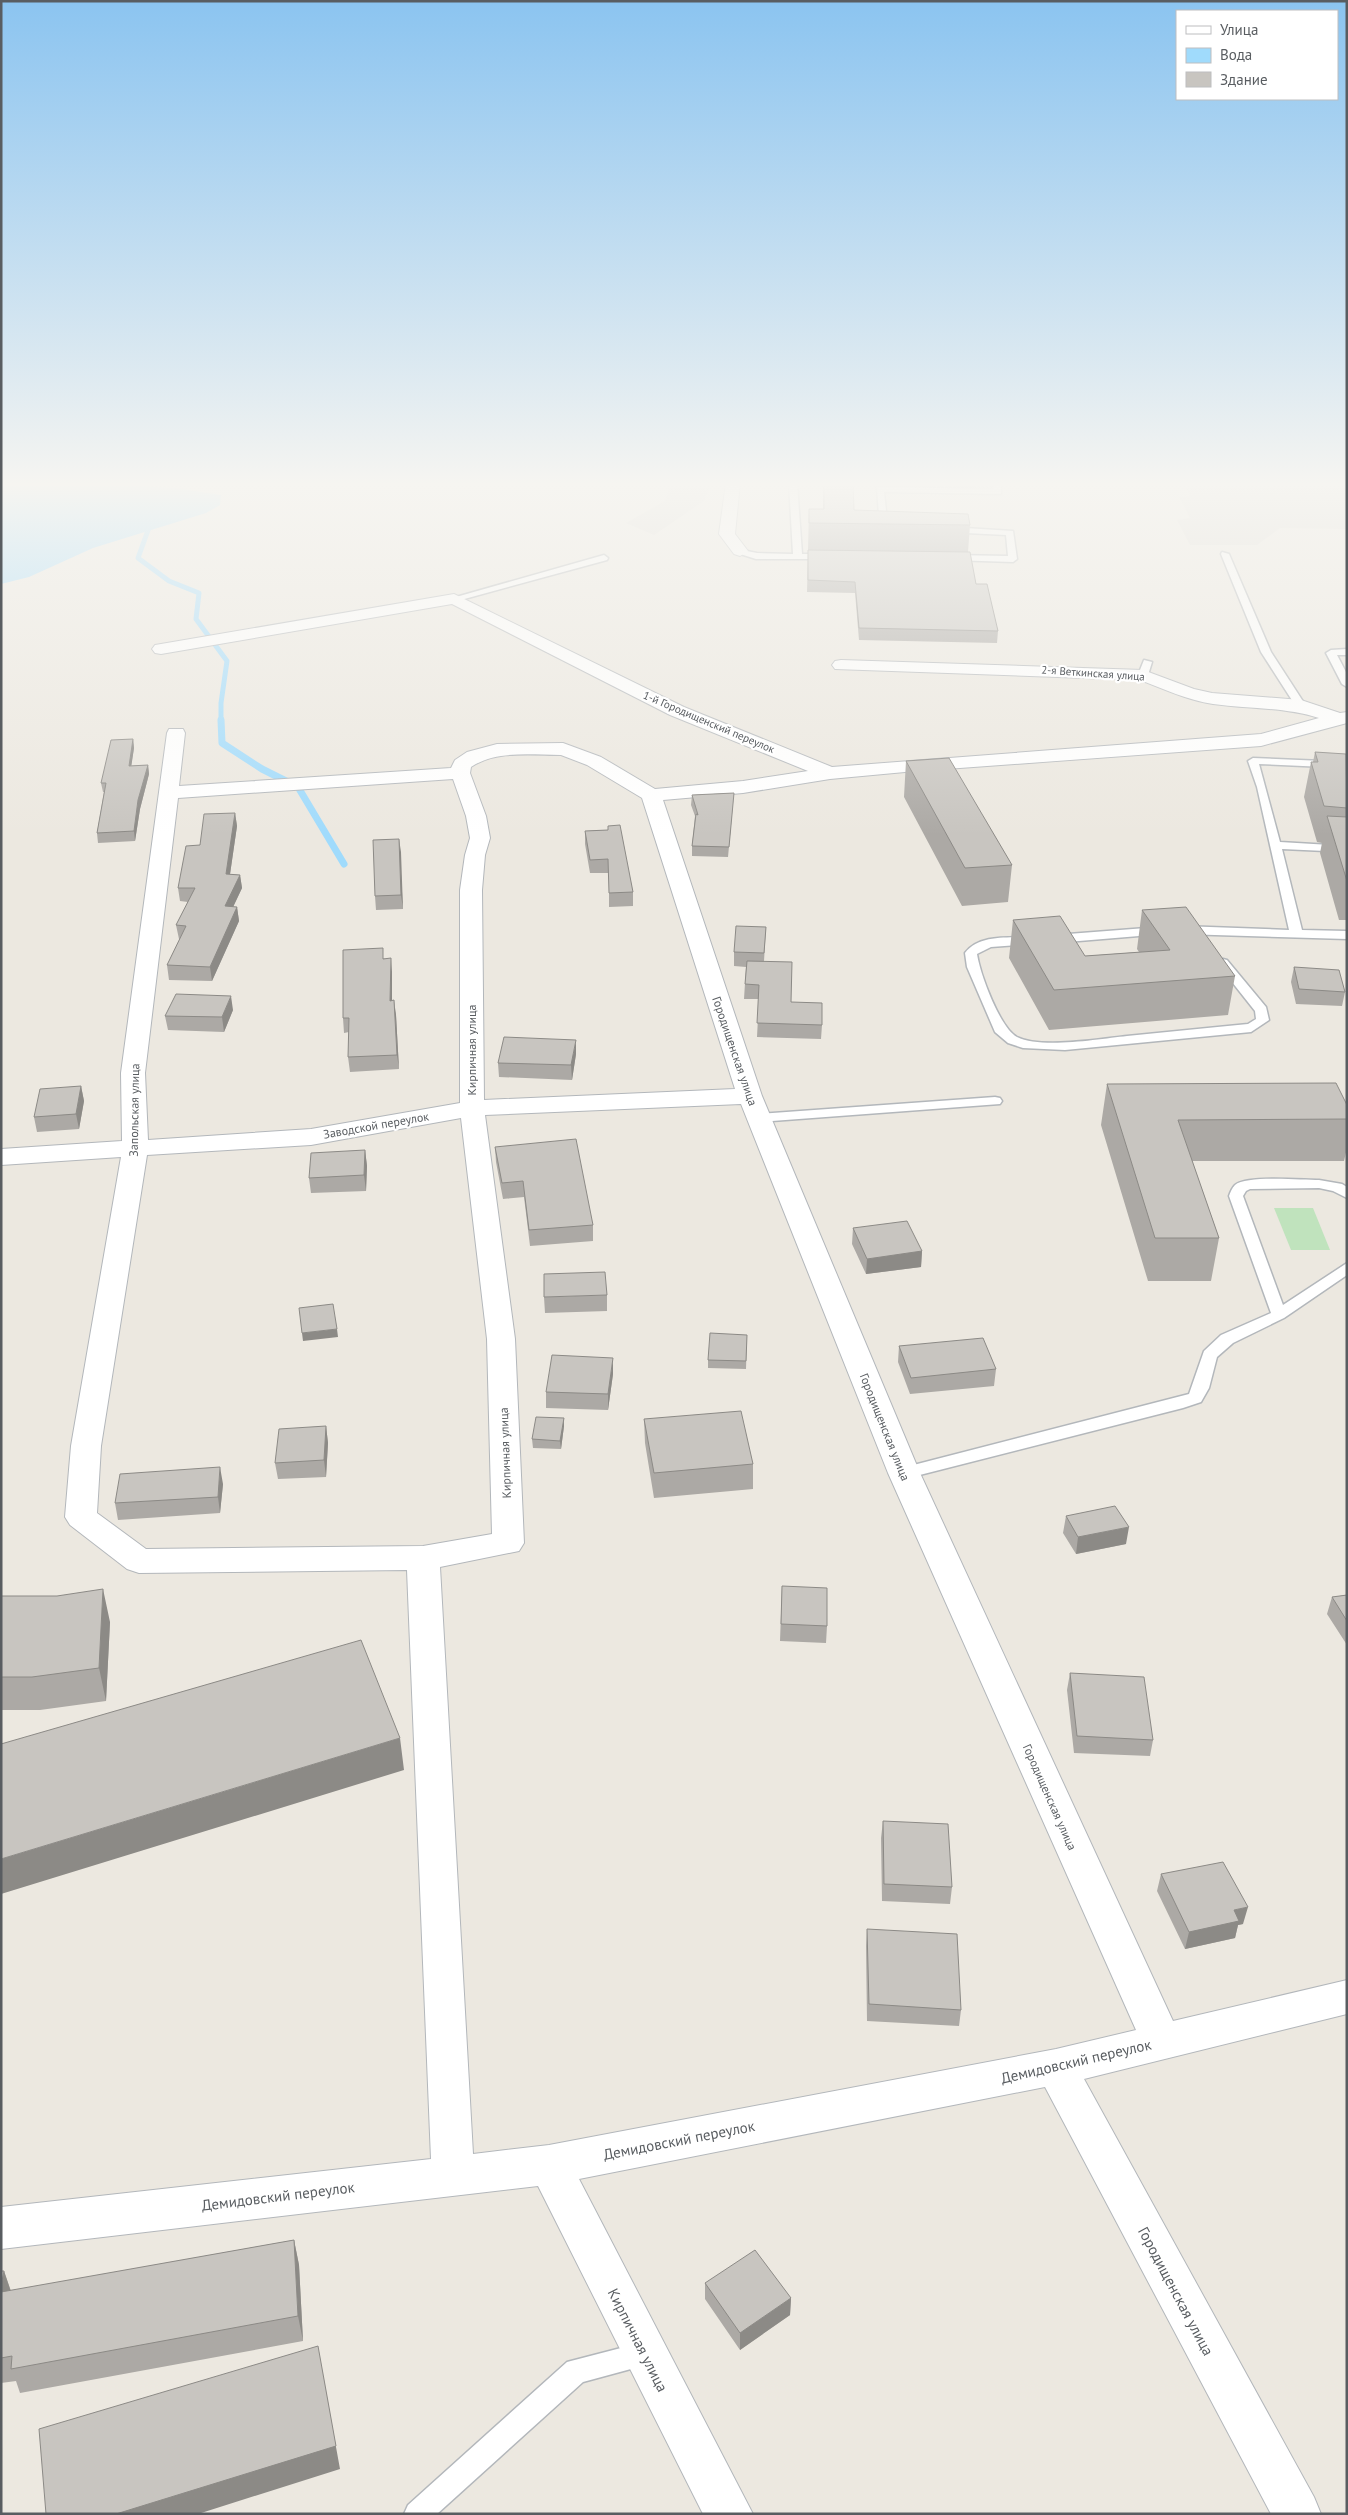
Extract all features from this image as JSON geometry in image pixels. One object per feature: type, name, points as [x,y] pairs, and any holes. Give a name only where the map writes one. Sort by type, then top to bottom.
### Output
[{"type":"street","points":[[160,649],[446,600]]},
{"type":"street","name":"1-й Городищенский переулок","points":[[457,600],[677,711],[830,774]]},
{"type":"street","name":"2-я Веткинская улица","points":[[841,665],[1032,670],[1145,669],[1189,692],[1212,698],[1301,706],[1343,718]]},
{"type":"street","points":[[169,793],[460,773],[462,764],[474,756],[497,750],[563,748],[594,761],[651,795],[743,787],[830,774],[905,766],[1245,741],[1291,735],[1312,726],[1343,718]]},
{"type":"street","name":"Запольская улица","points":[[176,733],[153,901],[133,1073],[135,1149],[86,1446],[81,1517],[139,1561],[423,1558]]},
{"type":"street","name":"Кирпичная улица","points":[[423,1558],[508,1543],[501,1338],[472,1108],[471,890],[475,855],[480,838],[476,816],[460,773]]},
{"type":"street","name":"Городищенская улица","points":[[651,795],[754,1107],[904,1473],[1162,2042]]},
{"type":"street","name":"Заводской переулок","points":[[1,1157],[311,1137],[472,1108],[754,1107]]},
{"type":"street","points":[[423,1558],[453,2176]]},
{"type":"street","name":"Демидовский переулок","points":[[1,2228],[548,2165],[1056,2067],[1347,1997]]},
{"type":"street","name":"Городищенская улица","points":[[1056,2067],[1297,2514]]},
{"type":"street","name":"Кирпичная улица","points":[[548,2165],[729,2514]]},
{"type":"lane","points":[[1244,600],[1266,652],[1301,706]]},
{"type":"lane","points":[[1347,652],[1331,653],[1347,684]]},
{"type":"lane","points":[[1245,741],[1262,787],[1296,932]]},
{"type":"lane","points":[[1253,761],[1347,765]]},
{"type":"lane","points":[[1276,845],[1347,849]]},
{"type":"lane","points":[[1196,929],[1261,1010],[1263,1020],[1259,1025],[1251,1028],[1065,1046],[1028,1045],[1013,1040],[1001,1032],[973,967],[970,953],[975,948],[983,945],[1196,929],[1347,935]]},
{"type":"lane","points":[[754,1107],[995,1101]]},
{"type":"lane","points":[[1278,1315],[1236,1196],[1240,1188],[1248,1185],[1319,1184],[1337,1186],[1347,1194]]},
{"type":"lane","points":[[904,1473],[1183,1403],[1195,1398],[1202,1388],[1210,1356],[1227,1339],[1278,1315],[1347,1268]]},
{"type":"lane","points":[[417,2514],[576,2371],[646,2353]]},
{"type":"green space","points":[[1274,1208],[1313,1208],[1330,1250],[1291,1250]]},
{"type":"building","points":[[857,600],[991,600],[998,631],[859,628]]},
{"type":"building","points":[[133,739],[129,766],[148,765],[138,800],[134,831],[97,833],[106,783],[101,783],[111,740]]},
{"type":"building","points":[[1315,752],[1346,754],[1347,808],[1324,806],[1311,762],[1318,762]]},
{"type":"building","points":[[949,758],[1012,865],[965,868],[906,761]]},
{"type":"building","points":[[734,793],[729,847],[692,846],[696,814],[698,815],[692,795]]},
{"type":"building","points":[[235,813],[226,874],[240,875],[225,906],[237,907],[210,967],[167,965],[186,926],[176,925],[195,888],[178,888],[186,846],[200,845],[204,814]]},
{"type":"building","points":[[1327,816],[1347,817],[1347,881]]},
{"type":"building","points":[[620,825],[633,892],[609,893],[608,859],[590,860],[585,831],[608,830],[608,826]]},
{"type":"building","points":[[399,839],[401,895],[375,896],[373,840]]},
{"type":"building","points":[[1186,907],[1235,976],[1054,990],[1013,920],[1060,916],[1085,956],[1170,950],[1142,910]]},
{"type":"building","points":[[736,926],[766,927],[764,953],[734,952]]},
{"type":"building","points":[[383,948],[383,959],[391,958],[390,1001],[394,1000],[397,1055],[348,1057],[349,1018],[343,1018],[343,950]]},
{"type":"building","points":[[747,961],[792,962],[791,1002],[822,1003],[822,1025],[757,1023],[759,985],[745,984]]},
{"type":"building","points":[[1294,967],[1339,970],[1345,992],[1299,989]]},
{"type":"building","points":[[176,994],[231,996],[222,1017],[165,1016]]},
{"type":"building","points":[[504,1037],[576,1040],[571,1065],[498,1063]]},
{"type":"building","points":[[1336,1083],[1347,1105],[1347,1119],[1178,1120],[1219,1238],[1155,1238],[1107,1084]]},
{"type":"building","points":[[81,1086],[76,1114],[34,1117],[40,1089]]},
{"type":"building","points":[[576,1139],[593,1225],[529,1230],[523,1181],[502,1183],[495,1147]]},
{"type":"building","points":[[365,1150],[364,1175],[309,1178],[311,1153]]},
{"type":"building","points":[[907,1221],[922,1251],[867,1259],[853,1228]]},
{"type":"building","points":[[605,1272],[607,1295],[544,1297],[544,1274]]},
{"type":"building","points":[[333,1304],[337,1329],[302,1333],[299,1308]]},
{"type":"building","points":[[710,1333],[747,1335],[746,1361],[708,1360]]},
{"type":"building","points":[[983,1338],[996,1369],[911,1378],[899,1346]]},
{"type":"building","points":[[552,1355],[613,1358],[608,1394],[546,1392]]},
{"type":"building","points":[[741,1411],[753,1464],[654,1473],[644,1419]]},
{"type":"building","points":[[536,1417],[564,1418],[560,1441],[532,1439]]},
{"type":"building","points":[[326,1426],[324,1460],[275,1463],[279,1429]]},
{"type":"building","points":[[220,1467],[218,1497],[115,1503],[120,1474]]},
{"type":"building","points":[[1115,1506],[1129,1527],[1078,1537],[1066,1516]]},
{"type":"building","points":[[782,1586],[827,1588],[827,1626],[781,1624]]},
{"type":"building","points":[[103,1589],[99,1668],[32,1677],[1,1677],[1,1596],[57,1596]]},
{"type":"building","points":[[1347,1595],[1347,1621],[1332,1597]]},
{"type":"building","points":[[361,1640],[400,1738],[1,1859],[1,1744]]},
{"type":"building","points":[[1070,1673],[1144,1677],[1153,1740],[1077,1736]]},
{"type":"building","points":[[883,1821],[948,1824],[952,1887],[884,1884]]},
{"type":"building","points":[[1223,1862],[1248,1907],[1234,1910],[1239,1921],[1189,1932],[1161,1874]]},
{"type":"building","points":[[867,1929],[957,1934],[961,2010],[869,2004]]},
{"type":"building","points":[[294,2240],[298,2316],[11,2369],[12,2356],[1,2358],[1,2292]]},
{"type":"building","points":[[755,2250],[791,2298],[740,2333],[705,2283]]},
{"type":"building","points":[[1,2271],[4,2271],[1,2286]]},
{"type":"building","points":[[318,2346],[336,2446],[116,2514],[46,2514],[39,2429]]},
{"type":"waterway","points":[[198,600],[196,619],[227,661],[221,703],[221,720]]},
{"type":"waterway","points":[[221,720],[222,743],[262,769],[298,787],[344,864]]}]
